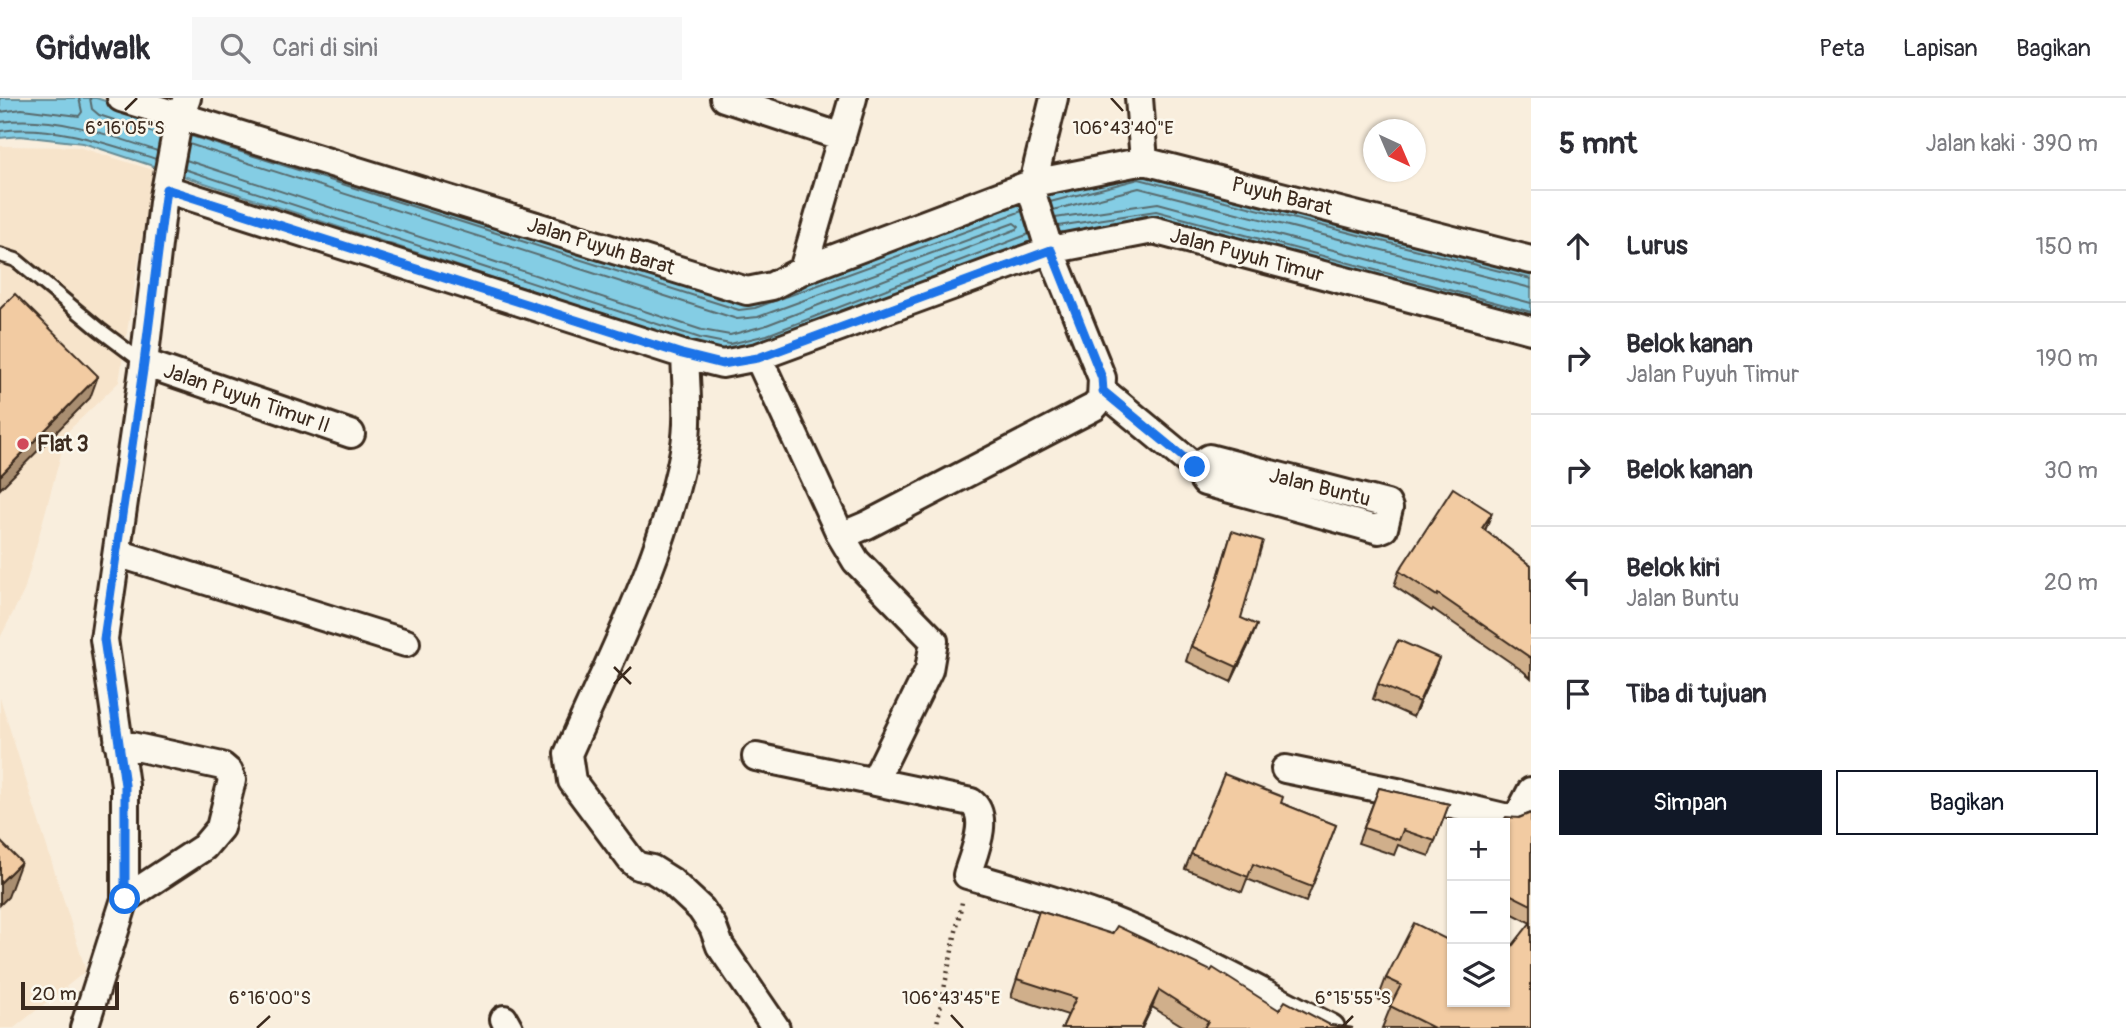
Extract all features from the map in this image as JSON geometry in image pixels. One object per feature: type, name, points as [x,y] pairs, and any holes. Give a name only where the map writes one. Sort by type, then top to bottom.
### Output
[{"type":"street","name":"Jalan Puyuh Barat","points":[[121,98],[182,112],[747,291],[772,286],[803,270],[1032,188]]},
{"type":"street","points":[[724,98],[842,137]]},
{"type":"street","points":[[803,270],[853,98]]},
{"type":"street","points":[[841,536],[1094,407],[1101,399],[1102,378],[1049,246],[1032,188],[1054,98]]},
{"type":"street","points":[[1139,98],[1144,161]]},
{"type":"street","points":[[83,1028],[125,899],[125,785],[104,639],[167,183],[182,112]]},
{"type":"street","name":"Puyuh Barat","points":[[1032,188],[1144,161],[1531,260]]},
{"type":"street","name":"Jalan Puyuh Timur","points":[[167,183],[685,355],[722,364],[758,358],[1049,246],[1153,230],[1531,330]]},
{"type":"street","points":[[685,355],[684,450],[655,557],[568,754],[572,781],[631,860],[671,881],[701,909],[713,927],[720,946],[776,1028]]},
{"type":"street","points":[[758,358],[841,536],[856,561],[933,641],[929,670],[875,780]]},
{"type":"street","name":"Jalan Puyuh Timur II","points":[[144,363],[351,434]]},
{"type":"street","name":"Jalan Buntu","points":[[1103,391],[1195,467],[1205,482],[1379,530],[1384,528],[1389,508],[1387,504],[1209,458],[1195,467]]},
{"type":"street","points":[[117,554],[406,643]]},
{"type":"street","points":[[118,743],[222,766],[229,772],[232,780],[220,828],[204,847],[125,899]]},
{"type":"street","points":[[756,757],[971,802],[976,806],[980,820],[967,875],[1054,900],[1113,922],[1207,965],[1331,1028]]},
{"type":"street","points":[[1285,769],[1508,818],[1519,814],[1531,791]]},
{"type":"lane","points":[[0,255],[16,260],[144,363]]},
{"type":"path","points":[[936,1028],[967,875]]},
{"type":"shaded area","points":[[0,146],[78,147],[153,170],[119,382],[67,432],[24,591],[0,638]]},
{"type":"shaded area","points":[[0,698],[86,971],[14,1028],[0,1028]]},
{"type":"water","points":[[0,98],[96,98],[739,303],[753,302],[1034,199],[1138,172],[1531,273],[1531,320],[1154,218],[1047,235],[769,342],[730,351],[698,345],[83,143],[20,136],[0,138]]},
{"type":"building","name":"Flat 3","points":[[15,294],[98,376],[0,476],[0,309]]},
{"type":"building","points":[[1453,488],[1492,513],[1482,528],[1531,566],[1531,658],[1438,594],[1437,596],[1399,571]]},
{"type":"building","points":[[1232,531],[1263,541],[1241,618],[1257,625],[1237,667],[1191,646],[1209,608]]},
{"type":"building","points":[[1398,640],[1439,658],[1419,702],[1378,684]]},
{"type":"building","points":[[1224,774],[1283,797],[1281,803],[1336,825],[1312,887],[1253,864],[1248,877],[1191,854]]},
{"type":"building","points":[[1379,788],[1449,804],[1435,841],[1403,830],[1399,840],[1364,828]]},
{"type":"building","points":[[1531,813],[1531,905],[1510,894],[1510,818],[1505,818],[1506,817],[1519,818]]},
{"type":"building","points":[[0,841],[21,862],[0,883]]},
{"type":"building","points":[[1039,911],[1112,934],[1117,926],[1211,971],[1213,968],[1279,1010],[1285,1001],[1330,1025],[1353,1028],[1204,1028],[1208,1021],[1159,990],[1141,1028],[1062,1028],[1076,998],[1017,979]]},
{"type":"building","points":[[1531,922],[1531,1028],[1434,1028],[1390,1006],[1401,985],[1386,978],[1414,923],[1447,940],[1447,1007],[1510,1007],[1510,949]]},
{"type":"place","name":"Flat 3","points":[[23,444]]},
{"type":"route","points":[[125,899],[125,785],[104,639],[166,189],[682,354],[722,364],[758,358],[1051,250],[1102,378],[1103,391],[1195,467]]}]
